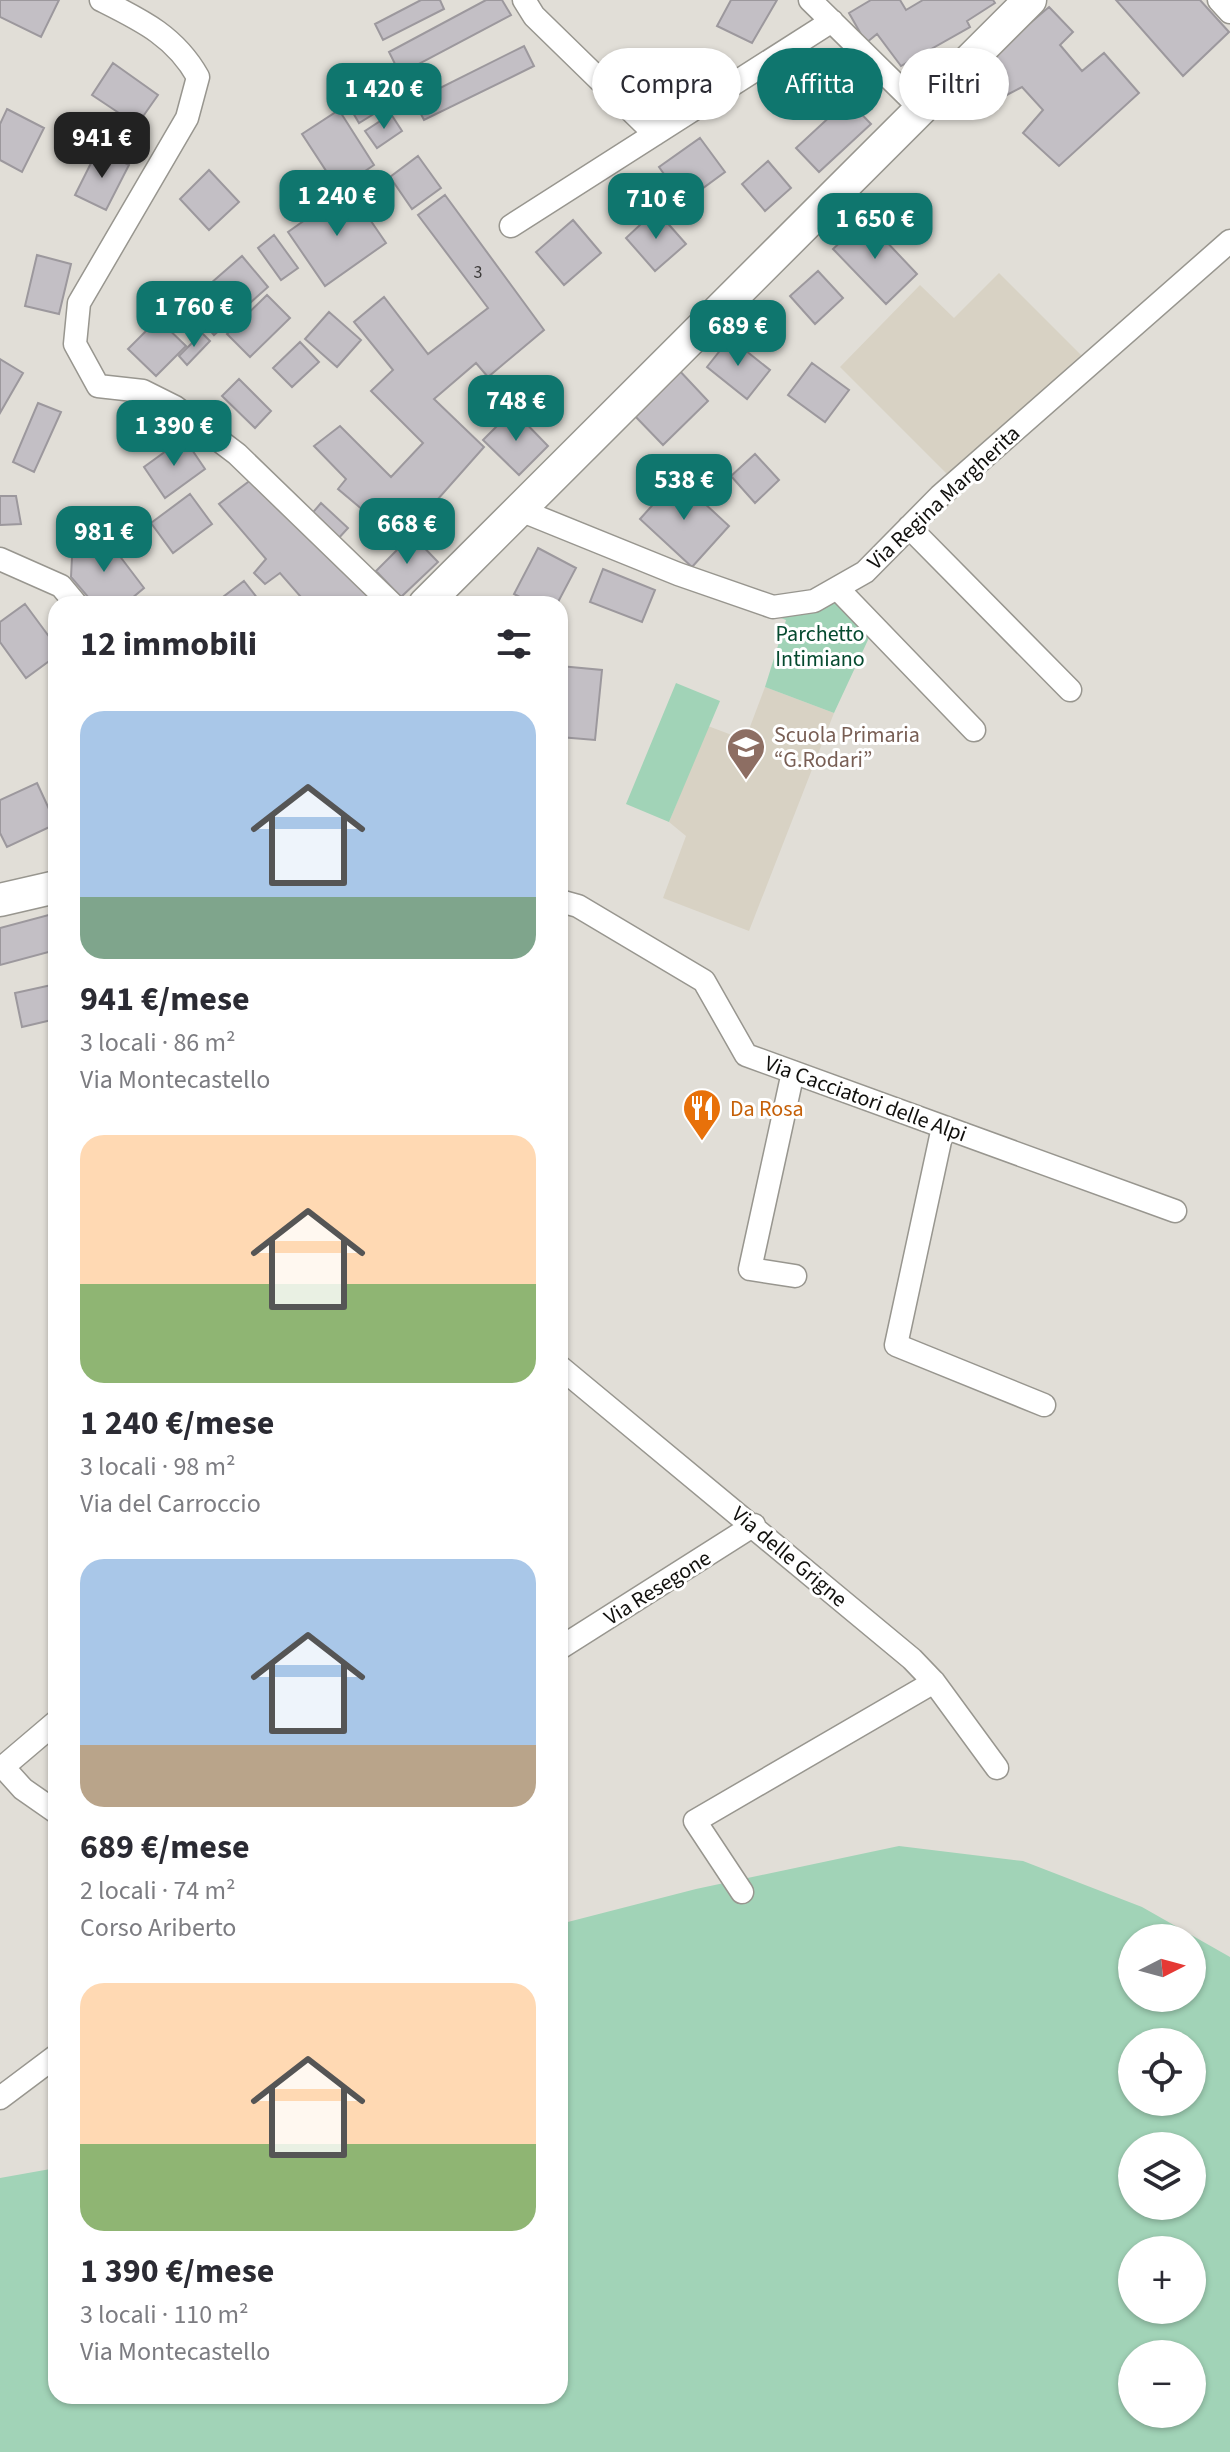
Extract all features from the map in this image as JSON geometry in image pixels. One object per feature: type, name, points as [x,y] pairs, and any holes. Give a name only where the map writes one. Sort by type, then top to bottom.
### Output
[{"type":"street","points":[[101,0],[138,19],[184,51],[198,77],[187,118],[79,303],[75,344],[98,386],[143,391],[175,407],[237,454],[384,596]]},
{"type":"street","points":[[524,0],[534,16],[655,134]]},
{"type":"street","points":[[810,0],[899,87]]},
{"type":"street","points":[[982,48],[1030,0]]},
{"type":"street","points":[[1219,0],[1230,12]]},
{"type":"street","points":[[511,226],[832,21]]},
{"type":"street","points":[[433,596],[910,120]]},
{"type":"street","name":"Via Regina Margherita","points":[[520,510],[678,574],[773,607],[814,601],[865,572],[1050,396],[1230,241]]},
{"type":"street","points":[[909,527],[1070,690]]},
{"type":"street","points":[[0,559],[61,586],[69,596]]},
{"type":"street","points":[[837,588],[974,730]]},
{"type":"street","points":[[0,900],[48,889]]},
{"type":"street","name":"Via Cacciatori delle Alpi","points":[[568,903],[578,906],[704,981],[746,1055],[1175,1211]]},
{"type":"street","points":[[793,1072],[750,1269],[795,1276]]},
{"type":"street","points":[[943,1127],[896,1345],[1044,1405]]},
{"type":"street","name":"Via delle Grigne","points":[[568,1374],[754,1525],[934,1682],[997,1768]]},
{"type":"street","name":"Via Resegone","points":[[568,1643],[754,1525]]},
{"type":"street","points":[[742,1892],[695,1821],[934,1682]]},
{"type":"street","points":[[48,1729],[3,1767],[23,1789],[48,1806]]},
{"type":"street","points":[[0,2098],[48,2062]]},
{"type":"shaded area","points":[[999,273],[1083,357],[957,484],[840,367],[920,285],[954,318]]},
{"type":"shaded area","name":"Scuola Primaria “G.Rodari”","points":[[765,687],[834,713],[749,931],[663,898],[686,836],[669,822],[708,726],[745,740]]},
{"type":"green space","name":"Parchetto Intimiano","points":[[836,589],[874,627],[834,713],[765,687],[786,620],[771,614]]},
{"type":"green space","points":[[676,683],[720,701],[669,822],[626,804]]},
{"type":"green space","points":[[899,1846],[1023,1861],[1142,1907],[1172,1924],[1118,1924],[1118,2012],[1206,2012],[1206,1943],[1230,1957],[1230,2452],[0,2452],[0,2178],[48,2169],[48,2404],[568,2404],[568,1922],[696,1889]]},
{"type":"building","points":[[0,0],[59,0],[41,37],[0,17]]},
{"type":"building","points":[[421,0],[440,0],[444,9],[383,40],[375,24]]},
{"type":"building","points":[[486,0],[502,0],[511,15],[400,74],[389,52]]},
{"type":"building","points":[[731,0],[777,0],[752,43],[717,26]]},
{"type":"building","points":[[871,0],[900,0],[906,10],[923,0],[993,0],[995,3],[967,21],[970,27],[933,48],[899,48],[899,63],[877,34],[866,43],[849,13]]},
{"type":"building","points":[[1116,0],[1200,0],[1229,32],[1183,76]]},
{"type":"building","points":[[1049,7],[1073,32],[1060,45],[1082,71],[1104,53],[1139,93],[1059,166],[1023,133],[1043,110],[1022,87],[1009,94],[1009,48],[1001,48]]},
{"type":"building","points":[[524,46],[534,66],[424,120],[414,101]]},
{"type":"building","points":[[113,63],[158,95],[137,125],[92,95]]},
{"type":"building","points":[[377,70],[383,83],[361,92],[356,80]]},
{"type":"building","points":[[389,83],[399,100],[382,110],[372,93]]},
{"type":"building","points":[[367,95],[377,112],[359,123],[349,106]]},
{"type":"building","points":[[7,109],[44,128],[22,172],[0,160],[0,124]]},
{"type":"building","points":[[339,110],[374,165],[338,189],[302,134]]},
{"type":"building","points":[[391,114],[402,131],[377,148],[365,131]]},
{"type":"building","points":[[826,120],[867,120],[871,124],[819,172],[796,148]]},
{"type":"building","points":[[700,138],[725,172],[684,202],[659,167]]},
{"type":"building","points":[[98,149],[129,165],[106,210],[75,195]]},
{"type":"building","points":[[418,156],[441,188],[412,209],[390,177]]},
{"type":"building","points":[[768,161],[791,188],[765,211],[742,184]]},
{"type":"building","points":[[209,170],[239,202],[209,230],[180,199]]},
{"type":"building","points":[[349,189],[386,243],[325,286],[288,232]]},
{"type":"building","points":[[445,195],[544,330],[488,377],[476,363],[434,399],[484,447],[407,534],[377,501],[370,516],[338,489],[346,479],[314,446],[340,426],[391,477],[423,443],[371,391],[393,370],[354,322],[384,297],[428,354],[488,308],[418,215]]},
{"type":"building","points":[[656,210],[686,244],[655,271],[626,238]]},
{"type":"building","points":[[865,219],[917,274],[886,304],[833,249]]},
{"type":"building","points":[[573,220],[601,253],[564,285],[536,252]]},
{"type":"building","points":[[274,235],[298,268],[281,280],[258,248]]},
{"type":"building","points":[[37,255],[71,264],[59,314],[25,306]]},
{"type":"building","points":[[242,256],[268,287],[214,335],[187,304]]},
{"type":"building","points":[[818,271],[843,298],[815,324],[790,296]]},
{"type":"building","points":[[267,295],[290,318],[250,357],[227,334]]},
{"type":"building","points":[[329,312],[361,340],[337,367],[305,339]]},
{"type":"building","points":[[158,319],[186,346],[156,376],[128,349]]},
{"type":"building","points":[[202,333],[210,341],[187,365],[179,356]]},
{"type":"building","points":[[730,338],[770,370],[747,399],[707,367]]},
{"type":"building","points":[[300,342],[319,362],[292,387],[273,368]]},
{"type":"building","points":[[0,359],[23,373],[0,413]]},
{"type":"building","points":[[812,363],[849,390],[825,422],[788,395]]},
{"type":"building","points":[[677,368],[708,401],[663,445],[632,413]]},
{"type":"building","points":[[239,379],[271,411],[255,428],[222,396]]},
{"type":"building","points":[[38,403],[61,412],[34,472],[13,462]]},
{"type":"building","points":[[513,410],[548,446],[519,475],[483,440]]},
{"type":"building","points":[[144,423],[151,440],[135,447],[128,430]]},
{"type":"building","points":[[184,438],[205,469],[165,498],[144,467]]},
{"type":"building","points":[[755,454],[779,480],[755,503],[731,476]]},
{"type":"building","points":[[256,476],[369,596],[300,596],[280,573],[265,584],[254,573],[266,559],[219,504]]},
{"type":"building","points":[[677,478],[729,526],[692,567],[640,519]]},
{"type":"building","points":[[190,494],[212,524],[173,553],[151,523]]},
{"type":"building","points":[[0,496],[16,496],[21,524],[0,525]]},
{"type":"building","points":[[321,503],[348,528],[336,541],[309,517]]},
{"type":"building","points":[[103,534],[144,588],[134,596],[87,596],[71,577],[72,557]]},
{"type":"building","points":[[412,535],[438,562],[402,596],[376,571]]},
{"type":"building","points":[[538,548],[576,568],[561,596],[514,594]]},
{"type":"building","points":[[603,569],[655,590],[642,622],[590,602]]},
{"type":"building","points":[[244,581],[256,596],[224,596]]},
{"type":"building","points":[[25,604],[48,635],[48,662],[26,678],[0,642],[0,622]]},
{"type":"building","points":[[568,667],[602,670],[595,740],[568,738]]},
{"type":"building","points":[[37,783],[48,807],[48,828],[7,847],[0,833],[0,800]]},
{"type":"building","points":[[48,915],[48,952],[0,965],[0,928]]},
{"type":"building","points":[[48,986],[48,1021],[22,1027],[15,993]]},
{"type":"place","name":"Scuola Primaria “G.Rodari”","points":[[746,781]]},
{"type":"place","name":"Da Rosa","points":[[702,1142]]}]
